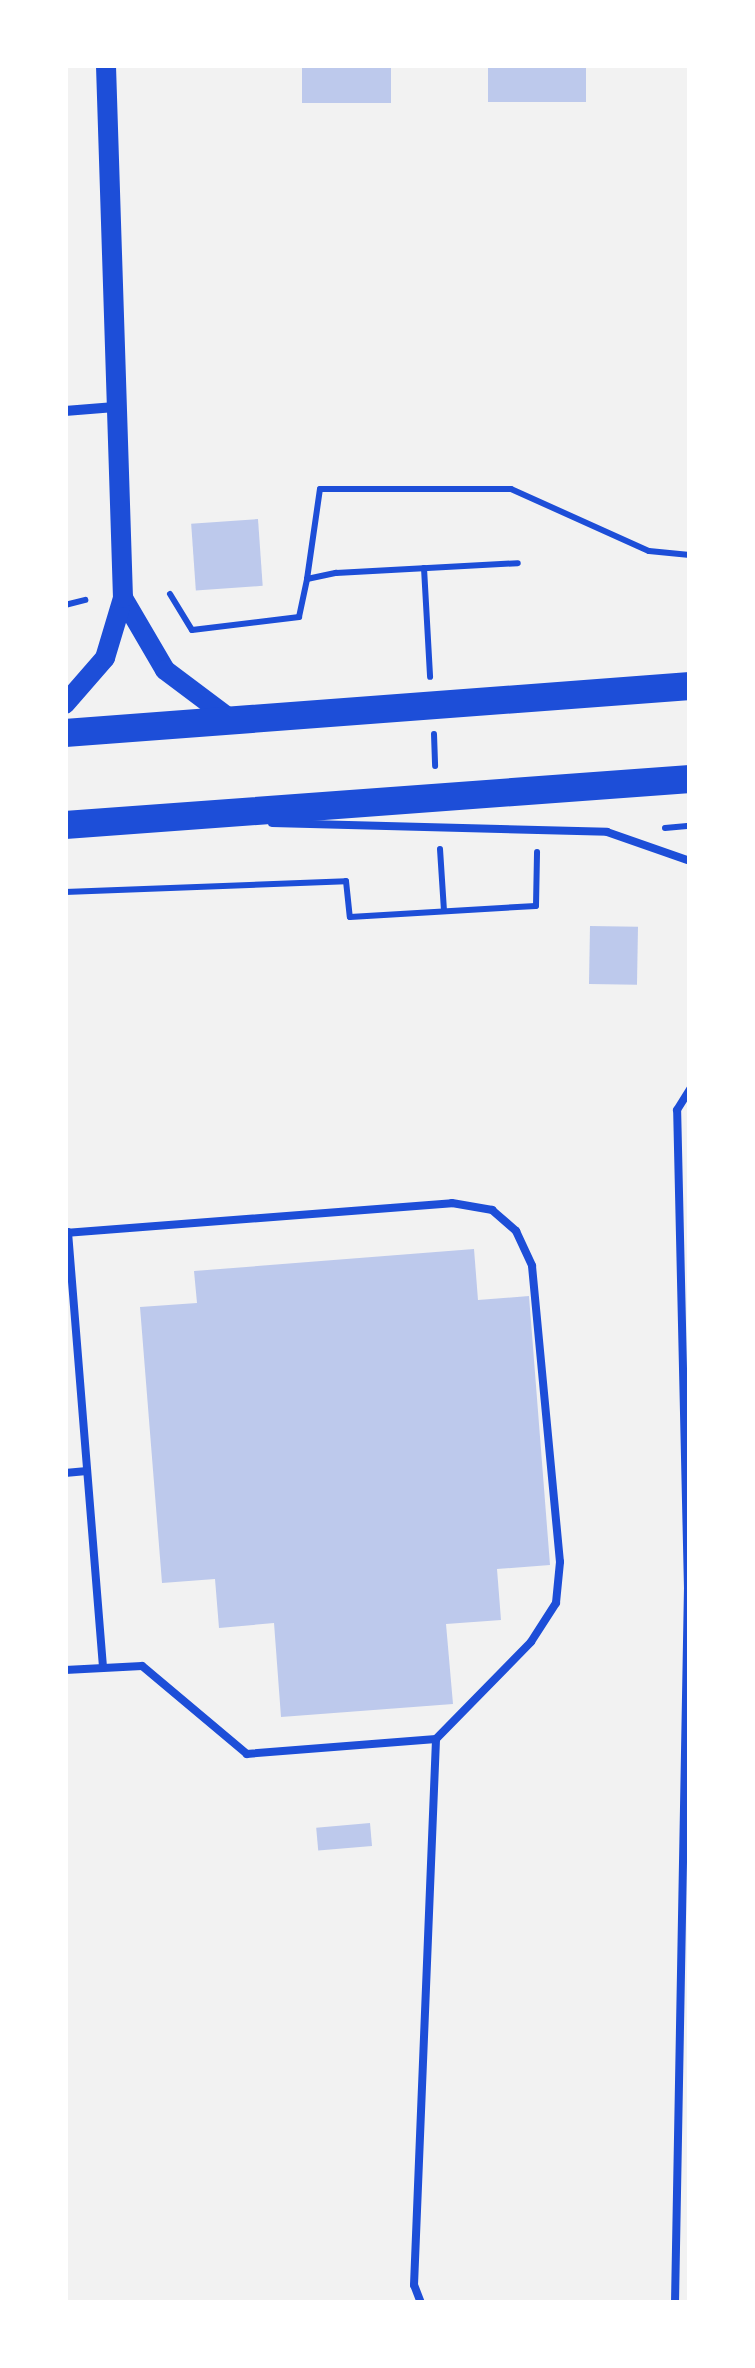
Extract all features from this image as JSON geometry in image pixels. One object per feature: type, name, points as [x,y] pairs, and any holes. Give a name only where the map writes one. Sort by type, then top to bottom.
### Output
[{"type":"highway","points":[[65,733],[690,686]]},
{"type":"highway","points":[[65,825],[690,779]]},
{"type":"main road","points":[[65,704],[105,658],[123,598],[106,65]]},
{"type":"main road","points":[[123,598],[165,670],[233,721]]},
{"type":"street","points":[[65,411],[115,408]]},
{"type":"lane","points":[[138,819],[606,832],[690,861]]},
{"type":"lane","points":[[675,2303],[686,2148],[689,1589],[677,1110],[690,1089]]},
{"type":"lane","points":[[65,1670],[142,1666],[247,1754],[436,1740],[531,1642],[556,1603],[532,1266],[516,1231],[492,1210],[452,1203],[67,1232],[103,1668]]},
{"type":"lane","points":[[65,1473],[87,1471]]},
{"type":"lane","points":[[421,2303],[414,2285],[436,1740]]},
{"type":"path","points":[[170,594],[192,630],[299,617],[320,489],[510,489],[649,551],[690,555]]},
{"type":"path","points":[[307,579],[518,563]]},
{"type":"path","points":[[65,605],[85,600]]},
{"type":"path","points":[[65,892],[346,881],[350,917],[536,906]]},
{"type":"building","points":[[302,65],[391,65],[391,103],[302,103]]},
{"type":"building","points":[[488,65],[586,65],[586,102],[488,102]]},
{"type":"building","points":[[258,519],[263,586],[196,591],[191,524]]},
{"type":"building","points":[[590,926],[638,927],[637,985],[589,984]]},
{"type":"building","points":[[474,1249],[478,1300],[529,1296],[550,1565],[497,1569],[501,1620],[446,1624],[453,1704],[281,1717],[274,1623],[219,1628],[215,1579],[162,1583],[140,1307],[197,1303],[194,1271]]},
{"type":"building","points":[[370,1823],[372,1846],[318,1851],[316,1828]]}]
